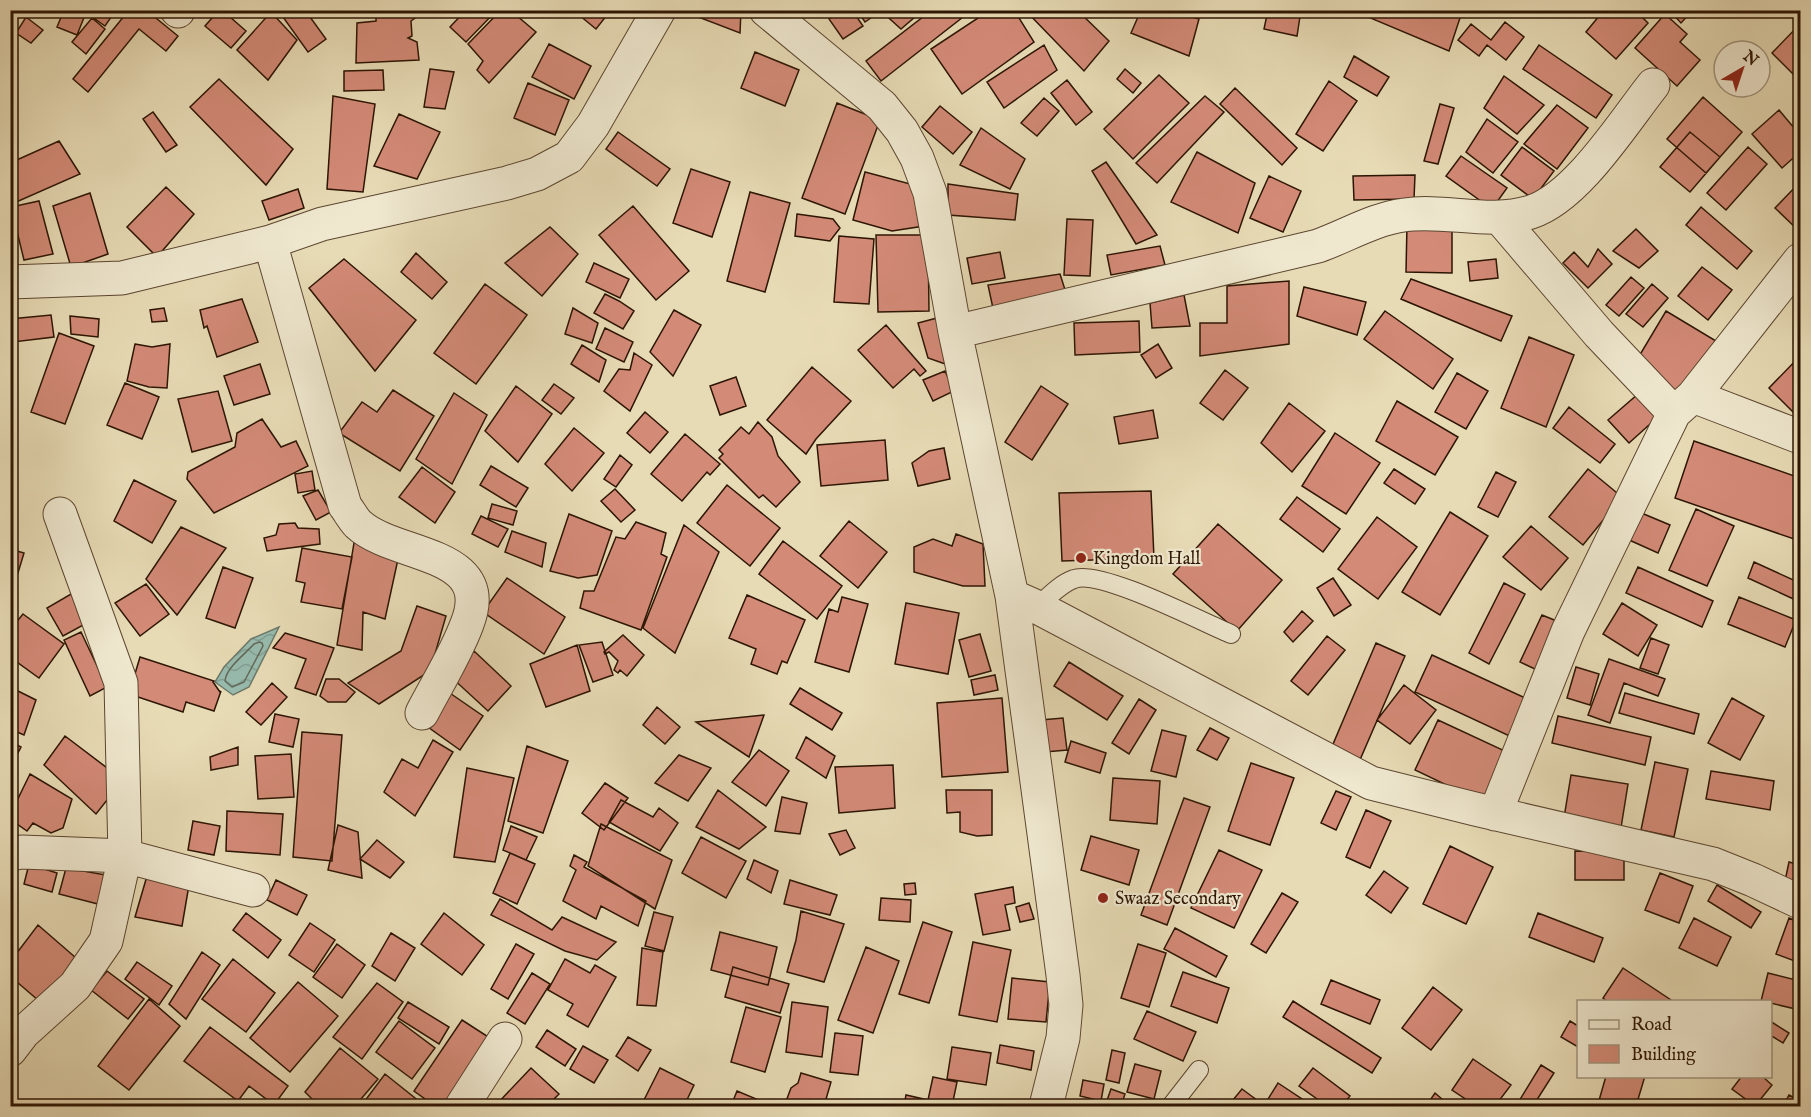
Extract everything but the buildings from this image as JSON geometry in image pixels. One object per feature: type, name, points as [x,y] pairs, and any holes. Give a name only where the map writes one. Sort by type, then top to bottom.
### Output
[{"type":"street","points":[[10,282],[122,278],[270,242],[322,224],[507,183],[537,174],[569,157],[593,125],[659,10]]},
{"type":"street","points":[[766,10],[882,106],[902,131],[917,158],[930,193],[955,332],[1025,601],[1066,1005],[1063,1038],[1047,1106]]},
{"type":"street","points":[[955,332],[1318,246],[1374,223],[1403,215],[1440,213],[1500,218],[1532,212],[1558,197],[1586,171],[1653,85]]},
{"type":"street","points":[[1500,218],[1599,334],[1683,405],[1800,437]]},
{"type":"street","points":[[270,242],[345,506],[358,524],[379,538],[455,567],[469,581],[472,602],[468,623],[422,713]]},
{"type":"street","points":[[1495,814],[1568,631],[1683,405],[1800,260]]},
{"type":"street","points":[[10,1050],[23,1033],[75,986],[106,941],[125,855],[121,682],[60,514]]},
{"type":"street","points":[[1025,601],[1371,783],[1713,864],[1800,902]]},
{"type":"street","points":[[10,854],[22,852],[125,855],[253,890]]},
{"type":"street","points":[[462,1107],[505,1039]]},
{"type":"lane","points":[[1025,601],[1076,578],[1094,578],[1130,589],[1230,634]]},
{"type":"lane","points":[[1171,1107],[1199,1070]]},
{"type":"water","points":[[279,627],[249,687],[233,695],[215,682],[224,667],[251,639]]},
{"type":"place","name":"Kingdom Hall","points":[[1081,558]]},
{"type":"place","name":"Swaaz Secondary","points":[[1103,898]]}]
